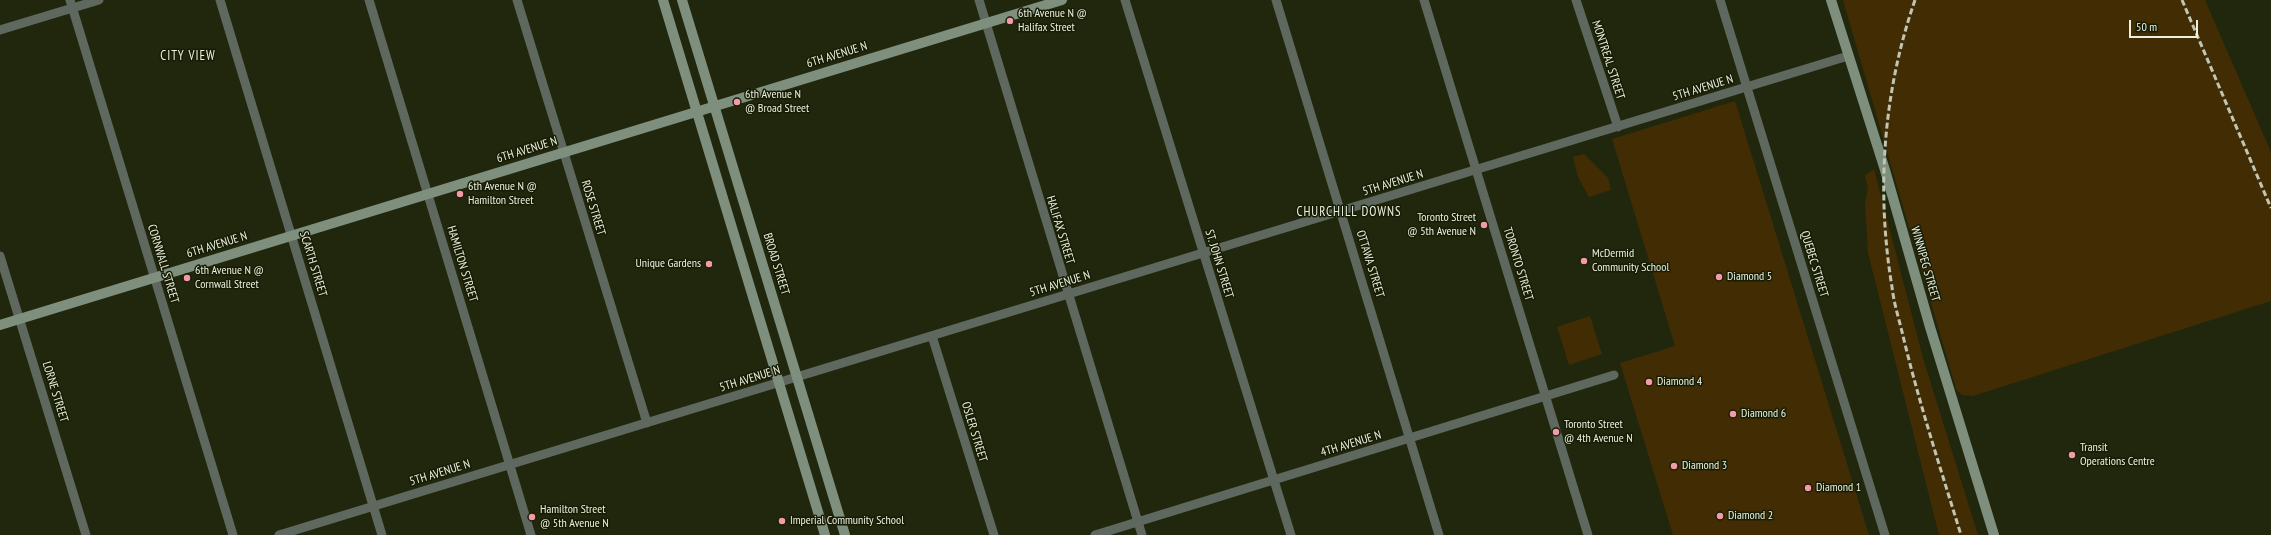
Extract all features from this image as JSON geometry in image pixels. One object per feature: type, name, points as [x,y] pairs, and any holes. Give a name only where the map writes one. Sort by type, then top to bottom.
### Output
[{"type":"main road","points":[[663,0],[825,535]]},
{"type":"main road","name":"BROAD STREET","points":[[682,0],[845,535]]},
{"type":"main road","name":"6TH AVENUE N","points":[[0,325],[1062,0]]},
{"type":"main road","name":"WINNIPEG STREET","points":[[1830,0],[1885,170],[1930,327],[1994,535]]},
{"type":"street","points":[[0,30],[71,4],[99,0]]},
{"type":"street","name":"SCARTH STREET","points":[[220,0],[382,535]]},
{"type":"street","name":"HAMILTON STREET","points":[[369,0],[429,194],[531,535]]},
{"type":"street","name":"ROSE STREET","points":[[517,0],[647,423]]},
{"type":"street","name":"HALIFAX STREET","points":[[979,0],[1067,295],[1142,535]]},
{"type":"street","name":"ST. JOHN STREET","points":[[1125,0],[1291,535]]},
{"type":"street","name":"OTTAWA STREET","points":[[1276,0],[1342,211],[1439,535]]},
{"type":"street","name":"TORONTO STREET","points":[[1424,0],[1588,535]]},
{"type":"street","name":"MONTREAL STREET","points":[[1576,0],[1618,127]]},
{"type":"street","name":"QUEBEC STREET","points":[[1720,0],[1885,535]]},
{"type":"street","name":"CORNWALL STREET","points":[[71,4],[234,535]]},
{"type":"street","name":"5TH AVENUE N","points":[[279,535],[1848,56]]},
{"type":"street","name":"LORNE STREET","points":[[0,256],[86,535]]},
{"type":"street","name":"OSLER STREET","points":[[932,336],[994,535]]},
{"type":"street","name":"4TH AVENUE N","points":[[1095,535],[1614,375]]},
{"type":"shaded area","points":[[1843,0],[2205,0],[2271,152],[2271,301],[1973,396],[1962,395],[1956,389]]},
{"type":"shaded area","points":[[1735,101],[1869,535],[1673,535],[1620,363],[1675,346],[1612,139]]},
{"type":"shaded area","points":[[1584,154],[1608,178],[1611,190],[1589,197],[1578,177],[1573,157]]},
{"type":"shaded area","points":[[1874,169],[1923,358],[1978,535],[1939,535],[1868,253],[1865,202],[1868,189],[1865,175]]},
{"type":"shaded area","points":[[1590,316],[1602,354],[1569,365],[1557,327]]},
{"type":"railway","points":[[1915,0],[1904,35],[1889,106],[1884,178],[1884,215],[1887,251],[1894,300],[1910,365],[1961,535]]},
{"type":"railway","points":[[2182,0],[2271,208]]},
{"type":"place","name":"6th Avenue N @ Halifax Street","points":[[1010,21]]},
{"type":"place","name":"6th Avenue N @ Broad Street","points":[[737,102]]},
{"type":"place","name":"6th Avenue N @ Hamilton Street","points":[[460,194]]},
{"type":"place","name":"Toronto Street @ 5th Avenue N","points":[[1484,225]]},
{"type":"place","name":"McDermid Community School","points":[[1584,261]]},
{"type":"place","name":"Unique Gardens","points":[[709,264]]},
{"type":"place","name":"Diamond 5","points":[[1719,277]]},
{"type":"place","name":"6th Avenue N @ Cornwall Street","points":[[187,278]]},
{"type":"place","name":"Diamond 4","points":[[1649,382]]},
{"type":"place","name":"Diamond 6","points":[[1733,414]]},
{"type":"place","name":"Toronto Street @ 4th Avenue N","points":[[1556,432]]},
{"type":"place","name":"Transit Operations Centre","points":[[2072,455]]},
{"type":"place","name":"Diamond 3","points":[[1674,466]]},
{"type":"place","name":"Diamond 1","points":[[1808,488]]},
{"type":"place","name":"Diamond 2","points":[[1720,516]]},
{"type":"place","name":"Hamilton Street @ 5th Avenue N","points":[[532,517]]},
{"type":"place","name":"Imperial Community School","points":[[782,521]]},
{"type":"district","name":"CITY VIEW","points":[[188,56]]},
{"type":"district","name":"CHURCHILL DOWNS","points":[[1349,212]]}]
